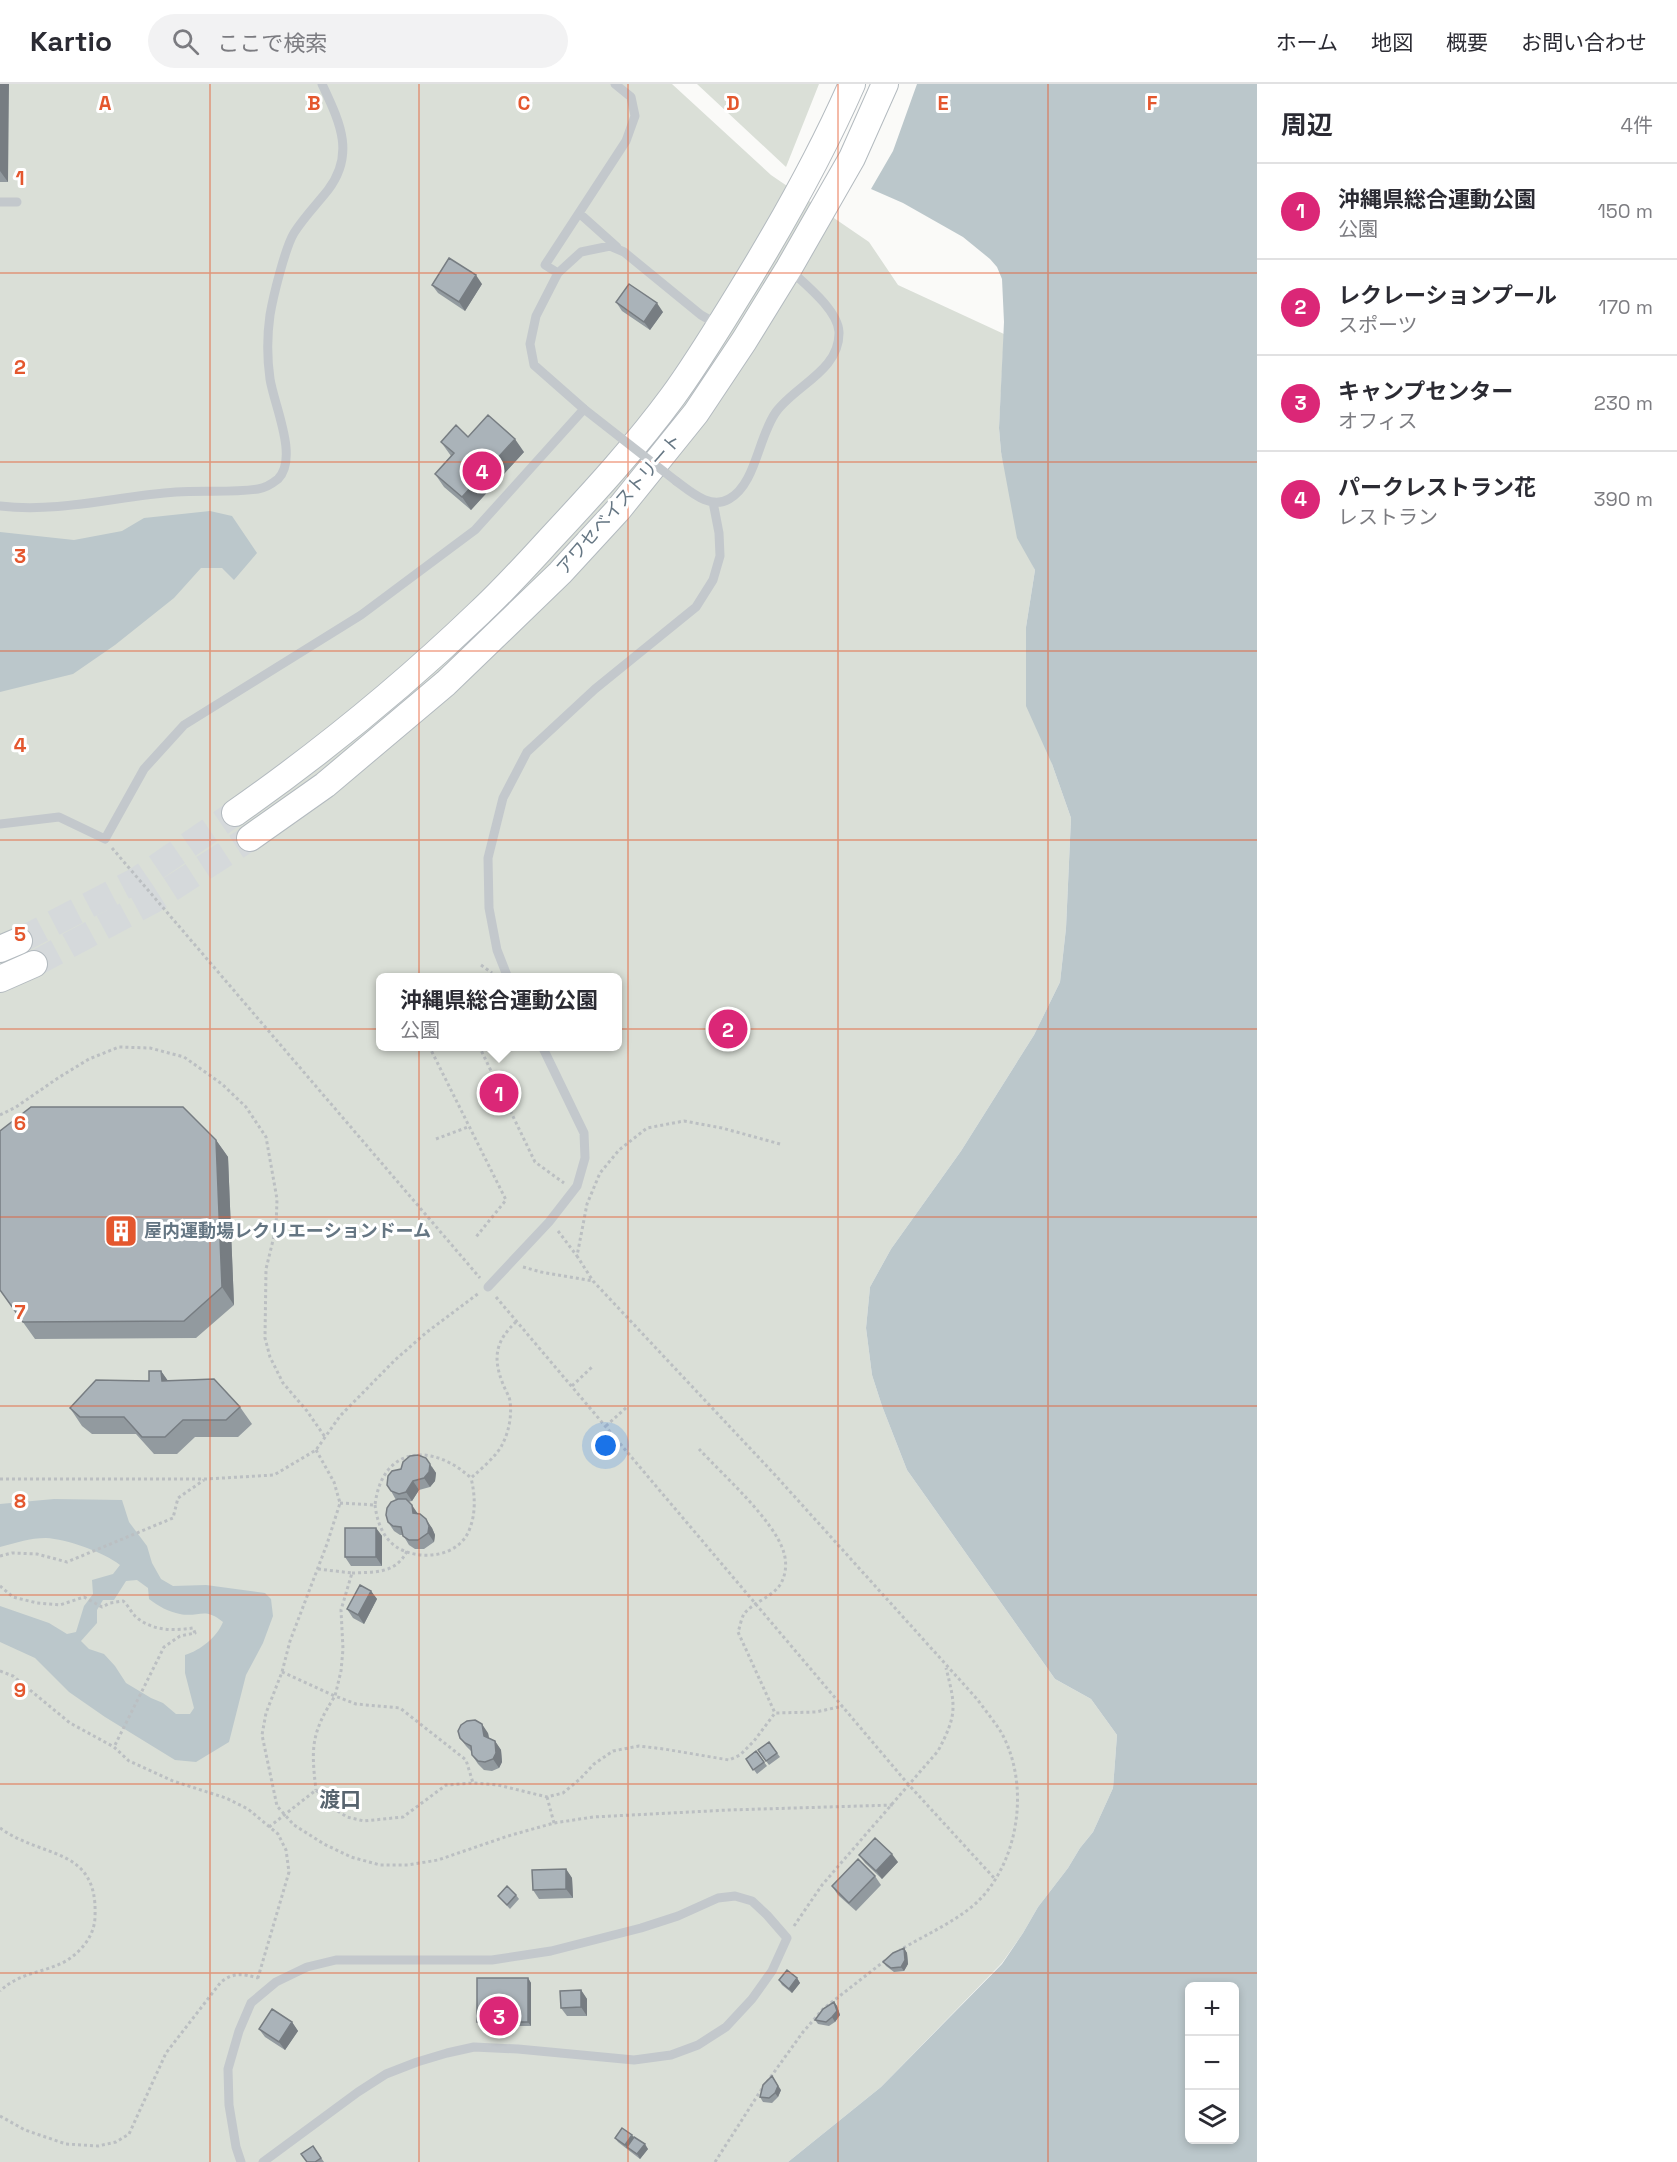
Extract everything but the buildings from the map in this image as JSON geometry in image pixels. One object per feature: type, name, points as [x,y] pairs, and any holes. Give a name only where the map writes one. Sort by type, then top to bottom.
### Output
[{"type":"main road","name":"アワセベイストリート","points":[[235,813],[305,764],[371,711],[481,612],[598,488],[672,396],[719,326],[768,246],[825,143],[852,84]]},
{"type":"main road","name":"アワセベイストリート","points":[[250,838],[325,785],[492,641],[560,573],[618,510],[696,413],[744,341],[852,158],[885,84]]},
{"type":"main road","points":[[0,979],[34,964]]},
{"type":"lane","points":[[0,506],[60,507],[177,492],[261,489],[275,481],[284,472],[285,438],[270,378],[268,346],[270,316],[293,234],[341,170],[344,148],[340,123],[322,84]]},
{"type":"lane","points":[[558,273],[545,265],[626,141],[634,116],[631,97],[615,84]]},
{"type":"lane","points":[[0,202],[17,202]]},
{"type":"lane","points":[[579,213],[701,315],[719,326]]},
{"type":"lane","points":[[624,252],[610,246],[581,252],[558,273],[536,316],[530,344],[534,365],[584,409],[676,481],[697,497],[713,502],[728,500],[746,483],[763,437],[776,412],[797,390],[830,363],[838,348],[839,330],[834,315],[789,268]]},
{"type":"lane","points":[[0,824],[59,817],[105,839],[144,769],[184,724],[361,615],[475,530],[584,409]]},
{"type":"lane","points":[[506,973],[497,950],[489,908],[488,858],[503,798],[527,752],[595,689],[696,607],[713,580],[720,556],[719,533],[713,502]]},
{"type":"lane","points":[[488,1287],[549,1222],[577,1186],[585,1158],[584,1133],[544,1051]]},
{"type":"lane","points":[[241,2162],[236,2147],[229,2105],[228,2069],[239,2031],[251,2003],[276,1982],[307,1967],[336,1960],[492,1960],[551,1951],[641,1928],[678,1916],[718,1898],[735,1896],[752,1901],[787,1938],[772,1971],[752,1999],[726,2027],[698,2045],[671,2055],[633,2060],[474,2047],[417,2061],[386,2074],[358,2092],[263,2162]]},
{"type":"path","points":[[105,839],[517,1321],[908,1784],[994,1879]]},
{"type":"path","points":[[0,1115],[89,1059],[119,1047],[150,1048],[184,1057],[222,1084],[246,1107],[266,1137],[277,1199],[276,1228],[266,1269],[265,1338],[270,1357],[283,1383],[325,1437]]},
{"type":"path","points":[[431,1051],[506,1200],[476,1237]]},
{"type":"path","points":[[481,1051],[535,1162],[566,1184]]},
{"type":"path","points":[[577,1256],[587,1204],[600,1173],[619,1150],[647,1128],[684,1121],[722,1128],[780,1144]]},
{"type":"path","points":[[436,1139],[468,1126]]},
{"type":"path","points":[[561,1190],[570,1178]]},
{"type":"path","points":[[549,1222],[562,1234],[593,1281],[776,1476],[977,1699],[1001,1733],[1014,1768],[1017,1801],[1016,1830],[1008,1857],[994,1879],[975,1904],[943,1927],[884,1961],[823,2009],[803,2032],[753,2101],[715,2162]]},
{"type":"path","points":[[510,1263],[541,1272],[593,1281]]},
{"type":"path","points":[[0,1479],[206,1479],[274,1475],[316,1450],[340,1416],[395,1360],[427,1332],[488,1287]]},
{"type":"path","points":[[471,1478],[503,1444],[510,1420],[510,1400],[497,1364],[497,1349],[504,1333],[517,1321]]},
{"type":"path","points":[[572,1386],[592,1367]]},
{"type":"path","points":[[606,1426],[628,1406]]},
{"type":"path","points":[[699,1449],[774,1533],[784,1552],[786,1568],[781,1583],[771,1595],[745,1614],[738,1632],[774,1713]]},
{"type":"path","points":[[316,1450],[334,1482],[340,1503],[266,1713],[262,1735],[277,1806],[294,1825],[324,1844],[351,1857],[380,1865],[399,1865],[438,1860],[554,1823],[592,1817],[893,1805]]},
{"type":"path","points":[[408,1455],[424,1455],[442,1459],[460,1467],[471,1478],[474,1491],[474,1510],[470,1530],[459,1544],[443,1554],[422,1556],[395,1545],[378,1522],[375,1505],[377,1489],[383,1476],[393,1464],[408,1455]]},
{"type":"path","points":[[0,1556],[12,1553],[37,1554],[67,1562],[173,1518],[178,1498],[206,1479]]},
{"type":"path","points":[[340,1503],[375,1505]]},
{"type":"path","points":[[318,1569],[352,1573],[383,1571],[401,1562],[407,1551]]},
{"type":"path","points":[[352,1573],[341,1610],[343,1650],[341,1671],[335,1696],[320,1719],[313,1743],[316,1791],[333,1808],[347,1817],[364,1821],[403,1817],[446,1785],[473,1783],[498,1785],[548,1797],[563,1793],[594,1764],[613,1751],[639,1746],[729,1760],[740,1755],[754,1741],[774,1713]]},
{"type":"path","points":[[0,1586],[13,1597],[37,1603],[60,1605],[84,1597],[102,1607],[123,1601],[134,1616],[158,1629],[176,1631],[193,1628],[195,1633],[180,1636],[164,1647],[114,1747]]},
{"type":"path","points":[[787,1938],[822,1885],[938,1751],[951,1726],[954,1699],[946,1666]]},
{"type":"path","points":[[0,1671],[13,1676],[70,1722],[114,1747],[129,1761],[173,1782],[226,1798],[248,1809],[278,1834],[286,1850],[290,1872],[251,2003]]},
{"type":"path","points":[[282,1672],[356,1704],[400,1708],[466,1760],[473,1783]]},
{"type":"path","points":[[774,1713],[816,1712],[843,1707]]},
{"type":"path","points":[[270,1827],[316,1791]]},
{"type":"path","points":[[548,1797],[554,1823]]},
{"type":"path","points":[[0,1828],[11,1837],[67,1859],[84,1870],[93,1887],[95,1920],[91,1935],[81,1951],[65,1962],[12,1980],[0,1991]]},
{"type":"path","points":[[0,2116],[25,2130],[66,2144],[98,2146],[116,2142],[129,2134],[166,2053],[221,1982],[229,1976],[242,1974],[258,1978]]},
{"type":"shaded area","points":[[0,84],[672,84],[771,175],[869,242],[898,285],[1004,334],[999,428],[1001,452],[1027,553],[1035,570],[1026,627],[1052,764],[1071,818],[1066,928],[1060,982],[1034,1035],[961,1151],[891,1249],[870,1287],[866,1328],[872,1375],[907,1470],[1055,1679],[1091,1699],[1117,1735],[1113,1788],[1093,1832],[1038,1907],[1002,1963],[881,2087],[788,2162],[0,2162]]},
{"type":"shaded area","points":[[697,84],[819,84],[786,167]]},
{"type":"shaded area","points":[[917,84],[1257,84],[1257,2162],[788,2162],[881,2087],[1002,1964],[1038,1907],[1093,1832],[1113,1788],[1117,1735],[1091,1699],[1055,1679],[907,1470],[872,1375],[866,1328],[870,1287],[891,1249],[961,1151],[1034,1035],[1060,982],[1066,928],[1071,818],[1052,764],[1026,706],[1026,627],[1035,570],[1017,538],[1001,452],[999,428],[1004,322],[1002,279],[997,267],[990,259],[963,237],[903,203],[871,189],[893,151]]},
{"type":"shaded area","points":[[210,511],[232,516],[257,553],[234,580],[222,568],[201,568],[174,598],[115,645],[73,674],[0,692],[0,532],[74,540],[122,531],[144,518]]},
{"type":"shaded area","points":[[54,1499],[122,1500],[129,1522],[147,1546],[152,1563],[161,1579],[173,1586],[206,1585],[265,1593],[271,1599],[273,1616],[263,1643],[246,1675],[229,1742],[196,1762],[175,1760],[69,1692],[35,1658],[0,1642],[0,1606],[49,1623],[67,1634],[76,1632],[84,1606],[93,1594],[92,1580],[113,1574],[120,1565],[95,1551],[54,1539],[34,1539],[0,1547],[0,1504]],"holes":[[[137,1580],[148,1588],[149,1599],[168,1610],[187,1615],[206,1613],[223,1622],[208,1642],[185,1655],[185,1673],[194,1708],[190,1714],[176,1714],[163,1703],[126,1683],[104,1654],[89,1649],[81,1641],[97,1623],[97,1610],[103,1600],[114,1600],[126,1581]]]},
{"type":"tunnel","points":[[19,941],[137,880],[235,813]]},
{"type":"tunnel","points":[[34,964],[152,901],[250,838]]},
{"type":"place","name":"パークレストラン花","points":[[482,471]]},
{"type":"place","name":"レクレーションプール","points":[[728,1029]]},
{"type":"place","name":"沖縄県総合運動公園","points":[[499,1093]]},
{"type":"place","name":"屋内運動場レクリエーションドーム","points":[[121,1231]]},
{"type":"place","name":"キャンプセンター","points":[[499,2016]]},
{"type":"district","name":"渡口","points":[[340,1800]]}]
